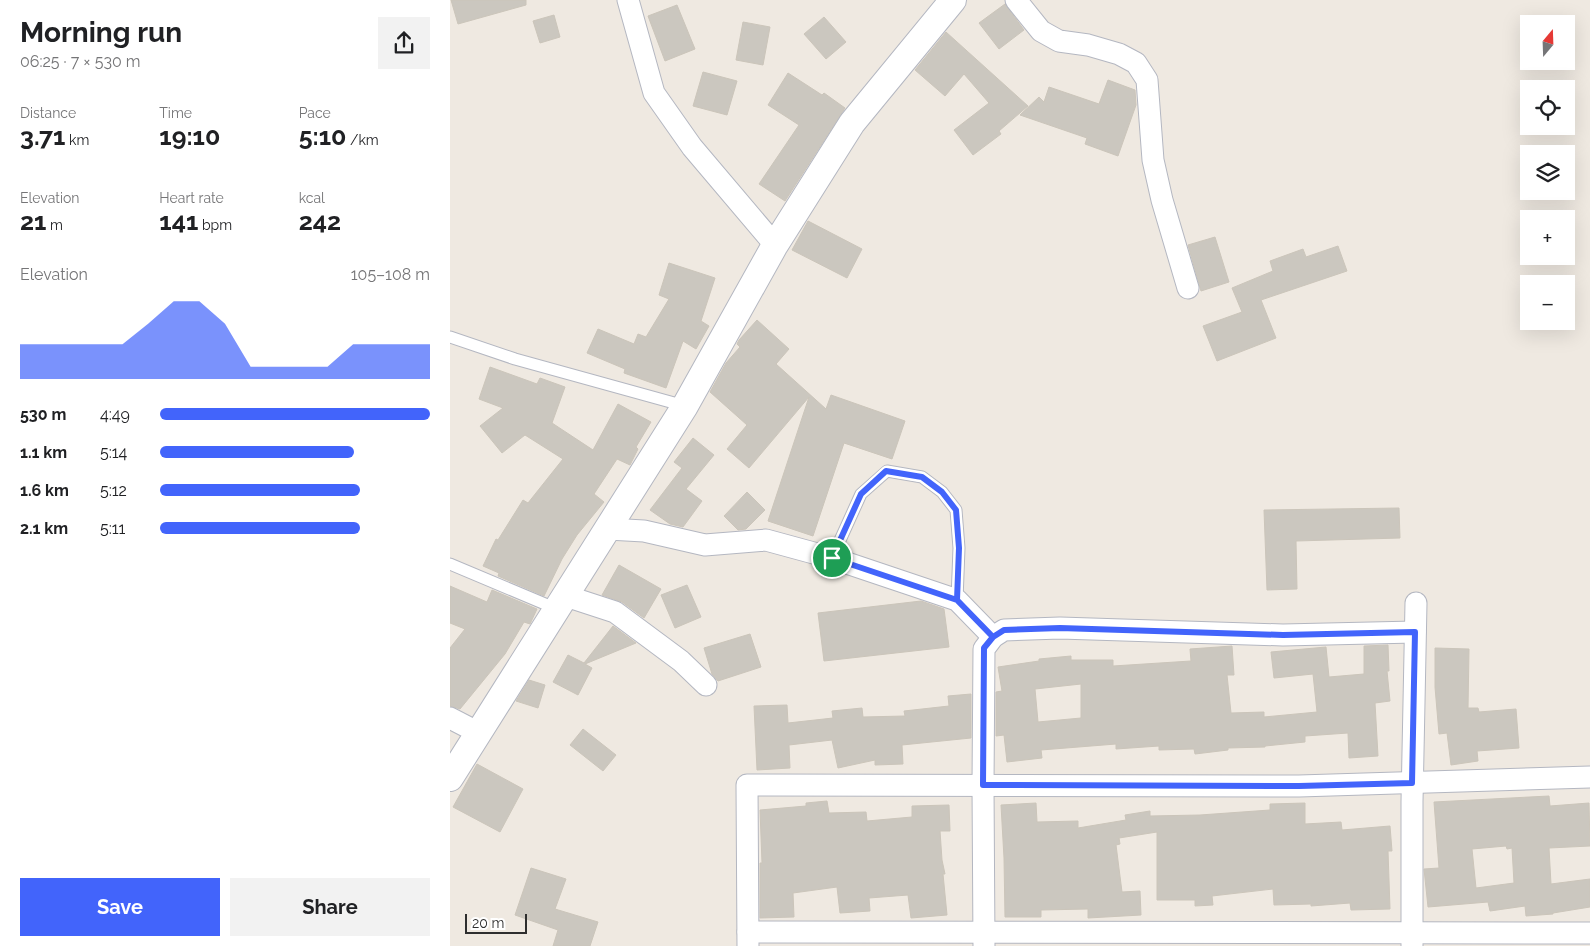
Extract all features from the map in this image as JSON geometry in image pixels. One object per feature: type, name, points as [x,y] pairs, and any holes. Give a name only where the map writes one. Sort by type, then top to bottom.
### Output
[{"type":"street","points":[[628,0],[654,93],[692,147],[775,245]]},
{"type":"street","points":[[450,778],[685,406],[775,245],[852,123],[953,0]]},
{"type":"street","points":[[1016,0],[1041,31],[1058,41],[1088,45],[1118,54],[1136,63],[1147,80],[1153,160],[1162,200],[1188,288]]},
{"type":"street","points":[[608,529],[644,531],[705,545],[766,540],[832,558],[957,600],[993,637]]},
{"type":"street","points":[[561,602],[615,612],[681,661],[706,685]]},
{"type":"street","points":[[1412,939],[1412,783],[1416,604]]},
{"type":"street","points":[[984,939],[984,648],[993,637],[1004,630],[1060,628],[1283,635],[1415,632]]},
{"type":"street","points":[[450,718],[479,733]]},
{"type":"street","points":[[1590,777],[1299,786],[747,785],[748,939],[1412,939],[1590,933]]},
{"type":"lane","points":[[450,337],[515,359],[685,406]]},
{"type":"lane","points":[[832,558],[861,494],[886,471],[922,477],[942,492],[956,510],[959,548],[957,600]]},
{"type":"lane","points":[[450,564],[561,602]]},
{"type":"building","points":[[451,0],[526,0],[526,5],[458,24]]},
{"type":"building","points":[[1005,4],[1024,30],[999,49],[979,23]]},
{"type":"building","points":[[677,5],[695,49],[665,61],[648,16]]},
{"type":"building","points":[[554,15],[560,37],[540,43],[533,21]]},
{"type":"building","points":[[824,17],[846,42],[826,59],[804,34]]},
{"type":"building","points":[[743,22],[770,27],[763,65],[736,60]]},
{"type":"building","points":[[946,32],[1028,106],[999,131],[1001,134],[973,155],[954,130],[989,103],[964,74],[945,96],[915,70]]},
{"type":"building","points":[[703,72],[737,81],[727,115],[693,106]]},
{"type":"building","points":[[788,73],[822,95],[824,93],[845,108],[785,201],[759,184],[799,125],[768,105]]},
{"type":"building","points":[[1108,80],[1135,90],[1136,105],[1118,156],[1085,144],[1087,138],[1020,115],[1039,97],[1044,102],[1049,87],[1099,104]]},
{"type":"building","points":[[808,221],[862,249],[847,278],[792,250]]},
{"type":"building","points":[[1215,237],[1229,282],[1201,291],[1188,245]]},
{"type":"building","points":[[1338,246],[1347,271],[1261,300],[1276,338],[1217,361],[1203,326],[1242,312],[1232,288],[1273,271],[1270,261],[1303,249],[1306,257]]},
{"type":"building","points":[[669,263],[715,278],[701,321],[709,326],[696,349],[683,341],[666,388],[624,373],[625,369],[587,353],[598,329],[634,344],[638,334],[646,337],[669,299],[659,295]]},
{"type":"building","points":[[757,320],[789,349],[776,364],[826,409],[831,395],[905,421],[892,459],[844,443],[813,536],[768,521],[809,397],[749,468],[727,449],[747,425],[710,392],[726,363],[740,347],[737,344],[739,340]]},
{"type":"building","points":[[490,367],[537,384],[540,378],[565,387],[552,423],[593,450],[618,404],[651,422],[636,447],[638,449],[630,465],[617,459],[594,494],[604,502],[577,535],[562,559],[544,596],[498,576],[499,573],[483,566],[496,539],[498,540],[523,500],[528,503],[563,459],[525,435],[502,453],[480,426],[503,408],[479,399]]},
{"type":"building","points":[[693,438],[714,455],[686,489],[702,501],[683,527],[670,524],[650,510],[682,468],[674,462]]},
{"type":"building","points":[[747,492],[765,510],[746,529],[738,530],[724,516]]},
{"type":"building","points":[[1399,508],[1400,538],[1296,541],[1297,589],[1267,590],[1264,510]]},
{"type":"building","points":[[619,565],[661,589],[644,618],[622,602],[602,595]]},
{"type":"building","points":[[687,585],[701,617],[675,628],[661,595]]},
{"type":"building","points":[[450,586],[487,602],[492,590],[537,609],[530,624],[524,622],[505,654],[460,709],[450,706],[450,648],[465,629],[450,623]]},
{"type":"building","points":[[921,601],[944,609],[949,647],[824,661],[818,613]]},
{"type":"building","points":[[613,626],[636,643],[585,664],[592,668],[578,695],[553,682],[568,655],[584,663]]},
{"type":"building","points":[[750,634],[761,667],[718,681],[712,674],[704,648]]},
{"type":"building","points":[[1388,645],[1389,671],[1387,671],[1390,701],[1375,703],[1378,756],[1349,758],[1348,733],[1305,736],[1305,742],[1265,747],[1228,748],[1228,750],[1195,754],[1194,749],[1159,750],[1159,746],[1116,749],[1116,744],[1041,750],[1042,758],[1007,762],[1004,735],[996,736],[996,692],[1002,691],[998,667],[1039,661],[1039,659],[1071,656],[1071,660],[1113,660],[1113,666],[1191,661],[1190,649],[1232,646],[1234,675],[1227,675],[1231,713],[1264,712],[1264,717],[1317,712],[1313,674],[1274,678],[1271,652],[1326,647],[1329,677],[1364,674],[1364,646]],"holes":[[[1081,684],[1081,718],[1038,722],[1035,689]]]},
{"type":"building","points":[[1435,648],[1469,649],[1468,708],[1478,708],[1479,712],[1516,709],[1519,748],[1477,751],[1478,761],[1451,765],[1447,733],[1439,734],[1435,687]]},
{"type":"building","points":[[529,680],[545,685],[538,708],[516,701]]},
{"type":"building","points":[[971,694],[971,738],[902,745],[903,764],[875,765],[875,760],[838,768],[832,740],[789,745],[790,768],[757,770],[754,706],[787,705],[788,723],[833,718],[832,711],[862,708],[863,717],[905,716],[904,711],[949,706],[948,696]]},
{"type":"building","points":[[583,729],[616,755],[603,771],[570,745]]},
{"type":"building","points":[[477,764],[523,789],[500,832],[453,807]]},
{"type":"building","points":[[1549,796],[1550,806],[1589,803],[1590,846],[1549,848],[1551,884],[1590,879],[1590,907],[1553,914],[1526,916],[1525,906],[1490,911],[1488,902],[1428,907],[1424,869],[1439,868],[1434,802]],"holes":[[[1506,846],[1507,849],[1512,848],[1514,883],[1476,888],[1472,849]]]},
{"type":"building","points":[[827,801],[829,813],[866,812],[867,821],[912,817],[912,806],[949,805],[950,831],[940,831],[947,915],[911,918],[908,895],[869,898],[870,911],[840,913],[837,887],[793,893],[794,917],[760,918],[760,863],[762,863],[760,810],[806,806],[806,803]]},
{"type":"building","points":[[1036,803],[1037,822],[1078,821],[1078,828],[1126,820],[1125,815],[1150,811],[1150,816],[1200,815],[1270,810],[1270,804],[1305,803],[1305,824],[1341,822],[1342,830],[1390,826],[1392,851],[1388,851],[1390,909],[1351,910],[1350,903],[1311,906],[1311,904],[1274,905],[1273,889],[1212,896],[1213,905],[1195,906],[1195,900],[1157,900],[1157,832],[1119,838],[1120,844],[1116,845],[1122,892],[1140,891],[1141,915],[1088,918],[1088,909],[1041,910],[1041,917],[1005,917],[1001,805]]},
{"type":"building","points":[[531,868],[566,879],[555,909],[598,922],[590,946],[553,946],[558,930],[515,915]]},
{"type":"route","points":[[832,558],[861,494],[886,471],[922,477],[942,492],[956,510],[959,548],[957,600],[993,637],[984,648],[983,785],[1299,786],[1412,783],[1415,632],[1283,635],[1060,628],[1004,630],[993,637],[957,600],[832,558]]}]
